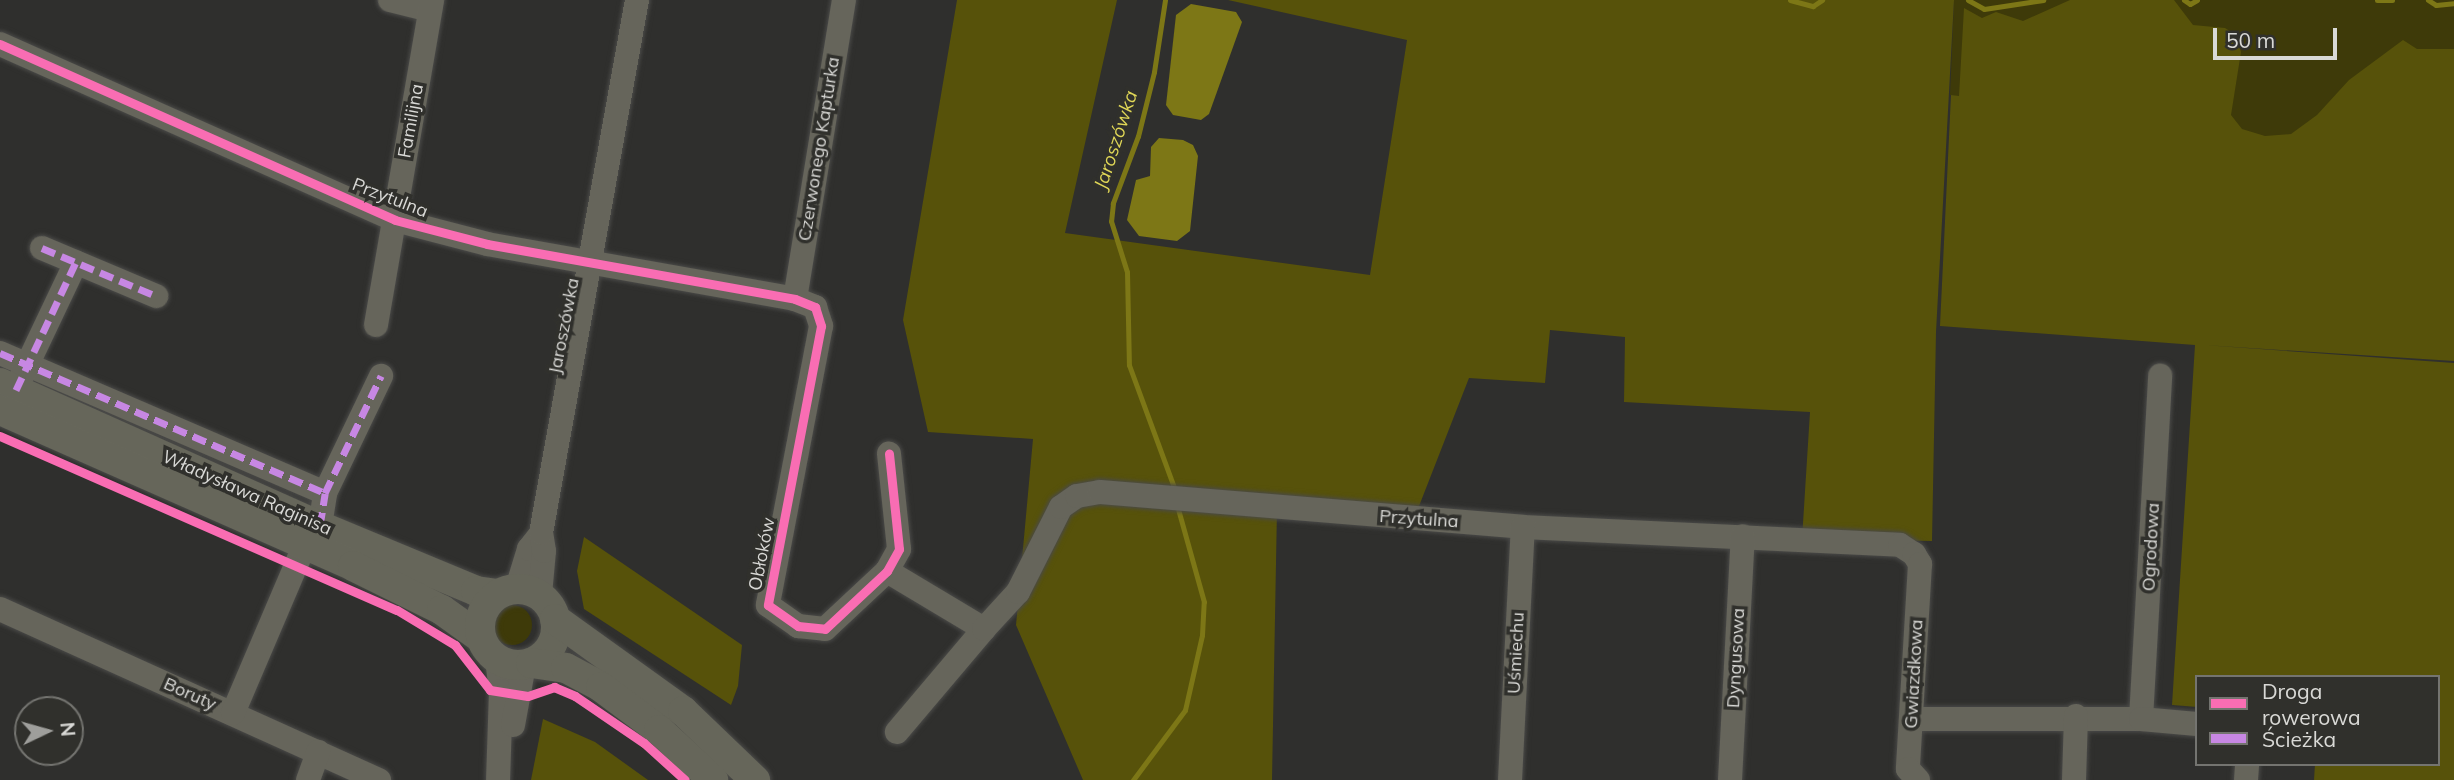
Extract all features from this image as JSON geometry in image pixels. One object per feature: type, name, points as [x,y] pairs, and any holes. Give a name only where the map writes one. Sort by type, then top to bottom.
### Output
[{"type":"main road","name":"Władysława Raginisa","points":[[10,387],[313,535],[442,610],[508,656],[566,667],[601,687],[659,730],[713,780]]},
{"type":"main road","name":"Władysława Raginisa","points":[[313,535],[476,591],[528,599],[580,641],[683,711],[755,780]]},
{"type":"main road","points":[[528,599],[550,648],[508,656],[481,614],[528,599]]},
{"type":"street","points":[[390,0],[431,5]]},
{"type":"street","name":"Jaroszówka","points":[[528,599],[544,551],[541,533],[638,0]]},
{"type":"street","name":"Czerwonego Kapturka","points":[[795,299],[844,0]]},
{"type":"street","name":"Familijna","points":[[376,326],[431,5]]},
{"type":"street","name":"Przytulna","points":[[0,44],[395,220],[487,244],[795,299]]},
{"type":"street","points":[[42,248],[156,296]]},
{"type":"street","points":[[10,387],[76,262]]},
{"type":"street","name":"Obłoków","points":[[795,299],[815,307],[821,326],[768,605],[798,625],[825,629],[887,571],[899,550],[889,454]]},
{"type":"street","points":[[0,353],[10,387]]},
{"type":"street","points":[[233,713],[313,535],[325,493],[381,376]]},
{"type":"street","name":"Ogrodowa","points":[[2141,719],[2160,376]]},
{"type":"street","points":[[10,387],[325,493]]},
{"type":"street","name":"Przytulna","points":[[984,629],[1018,592],[1061,507],[1088,494],[1522,527],[1900,545],[1914,554],[1920,564]]},
{"type":"street","name":"Uśmiechu","points":[[1510,780],[1522,527]]},
{"type":"street","name":"Dyngusowa","points":[[1730,780],[1742,536]]},
{"type":"street","name":"Gwiazdkowa","points":[[1918,780],[1909,769],[1920,564]]},
{"type":"street","points":[[887,571],[984,629],[897,732]]},
{"type":"street","name":"Boruty","points":[[0,609],[379,780]]},
{"type":"street","points":[[499,780],[501,691],[508,656]]},
{"type":"street","points":[[2074,780],[2076,716]]},
{"type":"street","points":[[1911,719],[2076,716],[2195,724]]},
{"type":"street","points":[[308,780],[318,752]]},
{"type":"shaded area","points":[[957,0],[1117,0],[1065,233],[1370,275],[1407,40],[1228,0],[1954,0],[1936,332],[1932,541],[1802,539],[1810,412],[1624,402],[1625,337],[1550,330],[1545,383],[1469,378],[1414,519],[1277,509],[1272,780],[1083,780],[1016,625],[1033,439],[928,432],[903,320]]},
{"type":"shaded area","points":[[1954,0],[2454,0],[2454,193],[1950,95]]},
{"type":"shaded area","points":[[2070,0],[2174,0],[2193,25],[2225,28],[2236,35],[2241,52],[2231,115],[2242,129],[2265,136],[2291,134],[2317,115],[2349,80],[2403,40],[2417,49],[2454,49],[2454,361],[2204,345],[2454,363],[2454,780],[2314,780],[2315,766],[2440,766],[2440,675],[2195,675],[2195,707],[2172,705],[2195,345],[1940,326],[1951,95],[1959,96],[1964,8],[1982,18],[1996,12],[2023,21]]},
{"type":"shaded area","points":[[1191,4],[1236,12],[1242,22],[1209,114],[1201,120],[1173,115],[1166,105],[1176,15]]},
{"type":"shaded area","points":[[1159,138],[1183,140],[1193,145],[1198,156],[1190,231],[1177,241],[1139,236],[1127,220],[1136,180],[1150,176],[1151,147]]},
{"type":"shaded area","points":[[584,537],[742,645],[738,686],[731,705],[584,609],[577,571]]},
{"type":"shaded area","points":[[512,605],[520,606],[526,611],[531,617],[531,633],[526,639],[520,644],[512,645],[504,644],[498,639],[493,633],[492,625],[493,617],[498,611],[504,606]]},
{"type":"shaded area","points":[[543,719],[595,742],[648,780],[531,780]]},
{"type":"waterway","name":"Jaroszówka","points":[[1165,0],[1154,72],[1138,136],[1113,203],[1111,221],[1127,272],[1129,365],[1175,490]]},
{"type":"waterway","name":"Jaroszówka","points":[[1790,0],[1813,6],[1822,0]]},
{"type":"waterway","name":"Jaroszówka","points":[[1968,0],[1984,9],[2043,0]]},
{"type":"waterway","name":"Jaroszówka","points":[[2184,0],[2190,4],[2197,0]]},
{"type":"waterway","name":"Jaroszówka","points":[[2377,0],[2392,0]]},
{"type":"waterway","name":"Jaroszówka","points":[[2428,0],[2436,5],[2454,3]]},
{"type":"waterway","name":"Jaroszówka","points":[[1133,780],[1185,710],[1202,635],[1204,602],[1177,505]]},
{"type":"marked path","points":[[42,248],[156,296]]},
{"type":"marked path","points":[[16,390],[76,262]]},
{"type":"marked path","points":[[0,353],[325,493]]},
{"type":"marked path","points":[[320,526],[325,493],[381,376]]},
{"type":"cycle path","points":[[0,44],[395,220],[487,244],[795,299],[815,307],[821,326],[768,605],[798,626],[825,629],[887,571],[899,549],[889,454]]},
{"type":"cycle path","points":[[0,436],[397,610],[455,645],[490,690],[528,696],[554,687],[575,696],[644,743],[685,780]]}]
